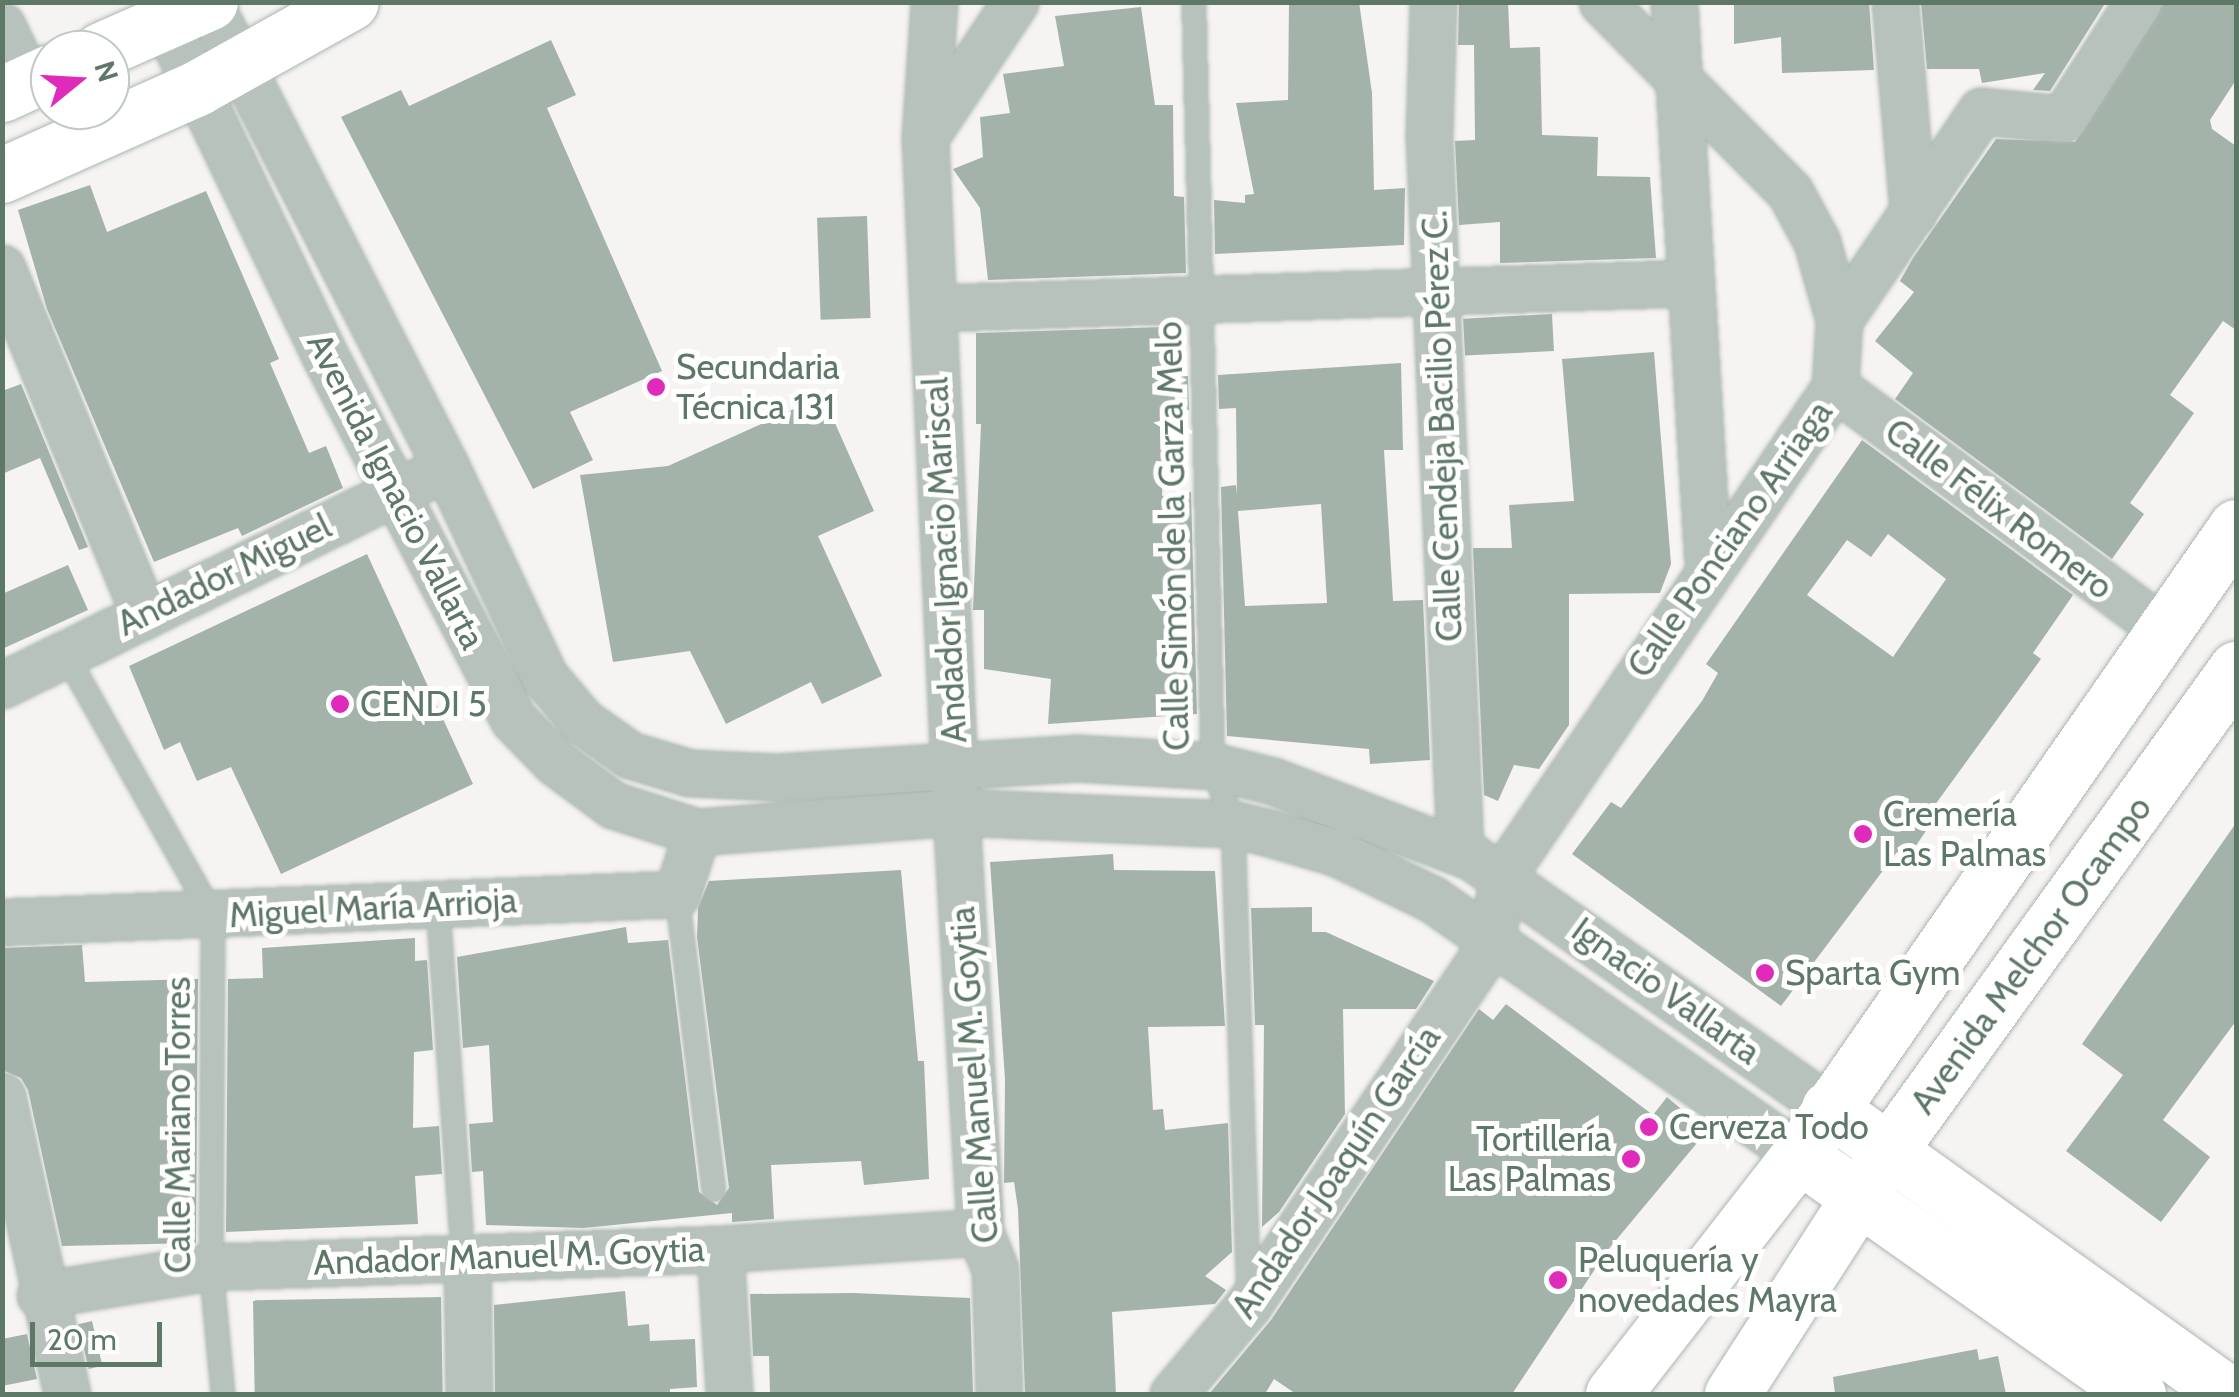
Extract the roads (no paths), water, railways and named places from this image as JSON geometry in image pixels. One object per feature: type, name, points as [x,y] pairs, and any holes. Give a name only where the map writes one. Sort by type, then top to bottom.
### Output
[{"type":"main road","points":[[2,174],[218,76],[351,2]]},
{"type":"main road","points":[[130,37],[195,9]]},
{"type":"main road","points":[[1613,1394],[1798,1156],[2236,528]]},
{"type":"main road","name":"Avenida Melchor Ocampo","points":[[1732,1394],[1890,1149],[2236,669]]},
{"type":"main road","points":[[1829,1108],[2228,1394]]},
{"type":"main road","points":[[1798,1156],[2138,1394]]},
{"type":"street","name":"Andador Ignacio Mariscal","points":[[934,2],[925,138],[956,812]]},
{"type":"street","points":[[925,138],[1015,2]]},
{"type":"street","name":"Calle Cendeja Bacilio Pérez C.","points":[[1433,2],[1429,136],[1460,850]]},
{"type":"street","name":"Calle Ponciano Arriaga","points":[[1491,944],[1503,875],[1708,566],[1835,387],[1839,320],[1817,242],[1790,192],[1676,71],[1602,2]]},
{"type":"street","points":[[1674,2],[1708,566]]},
{"type":"street","points":[[1895,2],[1913,212]]},
{"type":"street","points":[[1839,320],[1981,111],[2063,119],[2138,2]]},
{"type":"street","name":"Avenida Ignacio Vallarta","points":[[195,9],[218,76],[397,492],[514,720],[556,763],[613,805],[697,832],[956,812],[1234,824],[1337,853],[1432,899],[1491,944]]},
{"type":"street","points":[[2,26],[27,82]]},
{"type":"street","name":"Avenida Ignacio Vallarta","points":[[218,76],[446,467],[545,677],[582,721],[630,755],[690,773],[777,777],[954,761],[1076,758],[1213,766],[1273,781],[1460,850],[1503,875]]},
{"type":"street","points":[[2,268],[143,612]]},
{"type":"street","points":[[933,308],[1691,282]]},
{"type":"street","name":"Calle Félix Romero","points":[[1835,387],[2164,630]]},
{"type":"street","name":"Andador Miguel","points":[[2,686],[143,612],[446,467]]},
{"type":"street","name":"Calle Manuel M. Goytia","points":[[956,812],[980,1232],[995,1269],[999,1394]]},
{"type":"street","points":[[678,894],[697,832]]},
{"type":"street","name":"Ignacio Vallarta","points":[[1503,875],[1829,1108]]},
{"type":"street","name":"Miguel María Arrioja","points":[[2,922],[678,894]]},
{"type":"street","name":"Ignacio Vallarta","points":[[1491,944],[1798,1156]]},
{"type":"street","name":"Andador Joaquín García","points":[[1174,1394],[1249,1304],[1491,944]]},
{"type":"street","points":[[2,1096],[40,1295],[66,1394]]},
{"type":"street","name":"Andador Manuel M. Goytia","points":[[40,1295],[211,1267],[464,1243],[720,1249],[980,1232]]},
{"type":"street","points":[[464,1243],[468,1394]]},
{"type":"street","points":[[720,1249],[729,1394]]},
{"type":"lane","name":"Calle Simón de la Garza Melo","points":[[1194,2],[1213,766],[1234,824],[1249,1304]]},
{"type":"lane","points":[[66,654],[213,916]]},
{"type":"lane","points":[[678,894],[714,1190]]},
{"type":"lane","points":[[438,906],[464,1243]]},
{"type":"lane","name":"Calle Mariano Torres","points":[[213,916],[211,1267],[223,1394]]},
{"type":"place","name":"Secundaria Técnica 131","points":[[656,387]]},
{"type":"place","name":"CENDI 5","points":[[340,704]]},
{"type":"place","name":"Cremería Las Palmas","points":[[1863,834]]},
{"type":"place","name":"Sparta Gym","points":[[1765,973]]},
{"type":"place","name":"Cerveza Todo","points":[[1649,1127]]},
{"type":"place","name":"Tortillería Las Palmas","points":[[1631,1159]]},
{"type":"place","name":"Peluquería y novedades Mayra","points":[[1558,1280]]}]
